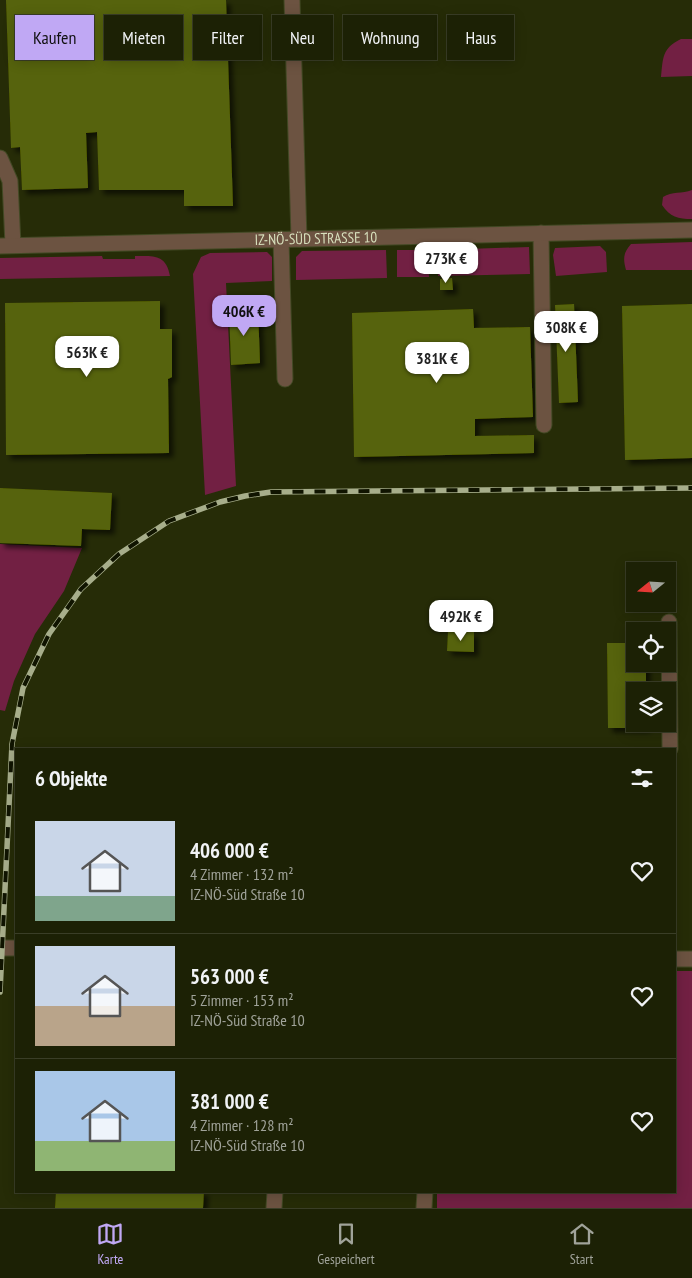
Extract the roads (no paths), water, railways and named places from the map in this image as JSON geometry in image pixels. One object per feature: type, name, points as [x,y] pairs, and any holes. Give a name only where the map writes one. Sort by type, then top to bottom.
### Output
[{"type":"street","points":[[292,0],[299,239]]},
{"type":"street","points":[[0,158],[10,181],[6,245]]},
{"type":"street","name":"IZ-NÖ-SÜD STRASSE 10","points":[[6,245],[692,230]]},
{"type":"street","points":[[541,233],[544,425]]},
{"type":"street","points":[[281,239],[285,379]]},
{"type":"street","points":[[669,672],[670,748]]},
{"type":"street","points":[[0,948],[15,948]]},
{"type":"street","points":[[676,959],[692,959]]},
{"type":"street","points":[[274,1208],[275,1193]]},
{"type":"street","points":[[424,1208],[425,1193]]},
{"type":"railway","points":[[0,992],[12,744],[23,688],[49,634],[81,589],[119,554],[169,521],[220,502],[271,492],[692,488]]}]
